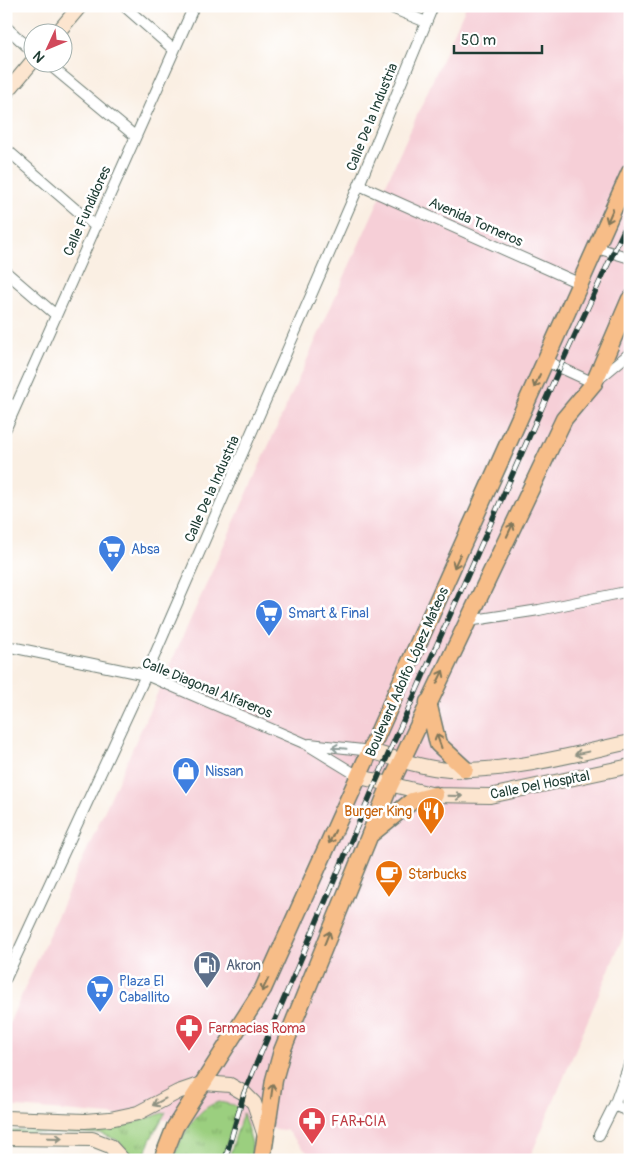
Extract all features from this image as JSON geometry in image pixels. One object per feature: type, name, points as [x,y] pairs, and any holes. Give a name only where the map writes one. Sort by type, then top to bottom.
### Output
[{"type":"main road","name":"Boulevard Adolfo López Mateos","points":[[162,1160],[175,1127],[263,989],[372,751],[630,172]]},
{"type":"main road","points":[[262,1160],[274,1080],[282,1051],[390,785],[564,419],[594,383],[630,299]]},
{"type":"main road","points":[[428,702],[438,744],[465,769]]},
{"type":"main road","points":[[368,837],[412,801],[435,795]]},
{"type":"street","points":[[66,22],[80,6]]},
{"type":"street","points":[[124,6],[173,49]]},
{"type":"street","name":"Calle Fundidores","points":[[6,428],[173,49],[194,6]]},
{"type":"street","points":[[388,6],[426,22]]},
{"type":"street","name":"Calle De la Industria","points":[[6,978],[146,675],[359,184],[433,6]]},
{"type":"street","points":[[6,27],[22,42]]},
{"type":"street","points":[[6,93],[24,72]]},
{"type":"street","points":[[58,72],[135,136]]},
{"type":"street","points":[[6,149],[96,227]]},
{"type":"street","name":"Avenida Torneros","points":[[359,184],[581,284]]},
{"type":"street","points":[[597,248],[630,258]]},
{"type":"street","points":[[6,272],[56,315]]},
{"type":"street","points":[[546,361],[594,383],[630,353]]},
{"type":"street","points":[[6,401],[15,408]]},
{"type":"street","points":[[468,621],[539,610],[630,591]]},
{"type":"street","name":"Calle Diagonal Alfareros","points":[[6,646],[146,675],[306,744],[360,777]]},
{"type":"street","name":"Calle Del Hospital","points":[[372,751],[425,766],[500,769],[630,742]]},
{"type":"street","name":"Calle Diagonal Alfareros","points":[[306,744],[372,751]]},
{"type":"street","name":"Calle Del Hospital","points":[[360,777],[435,795],[490,796],[630,766]]},
{"type":"street","points":[[599,1135],[617,1098],[629,1065]]},
{"type":"street","points":[[6,1118],[85,1121],[110,1119],[138,1112],[178,1092],[204,1083],[230,1085],[244,1093],[254,1103],[266,1139],[269,1160]]},
{"type":"street","points":[[617,1098],[624,1092],[630,1095]]},
{"type":"street","points":[[617,1098],[618,1107],[630,1112]]},
{"type":"street","points":[[6,1138],[92,1139],[110,1146],[123,1160]]},
{"type":"shaded area","points":[[466,6],[630,6],[630,920],[529,1160],[314,1160],[286,1130],[6,1106],[6,1030]]},
{"type":"green space","points":[[219,1102],[234,1105],[238,1108],[222,1160],[173,1160],[184,1134],[196,1117],[210,1105]]},
{"type":"green space","points":[[166,1112],[150,1140],[143,1160],[135,1160],[117,1140],[102,1134],[6,1133],[6,1131],[120,1127]]},
{"type":"green space","points":[[243,1113],[252,1143],[252,1160],[228,1160]]},
{"type":"railway","points":[[225,1160],[244,1093],[376,782],[560,367],[630,217]]},
{"type":"place","name":"Absa","points":[[112,573]]},
{"type":"place","name":"Smart & Final","points":[[269,637]]},
{"type":"place","name":"Nissan","points":[[186,795]]},
{"type":"place","name":"Burger King","points":[[431,835]]},
{"type":"place","name":"Starbucks","points":[[389,898]]},
{"type":"place","name":"Akron","points":[[207,989]]},
{"type":"place","name":"Plaza El Caballito","points":[[100,1013]]},
{"type":"place","name":"Farmacias Roma","points":[[189,1052]]},
{"type":"place","name":"FAR+CIA","points":[[312,1145]]}]
